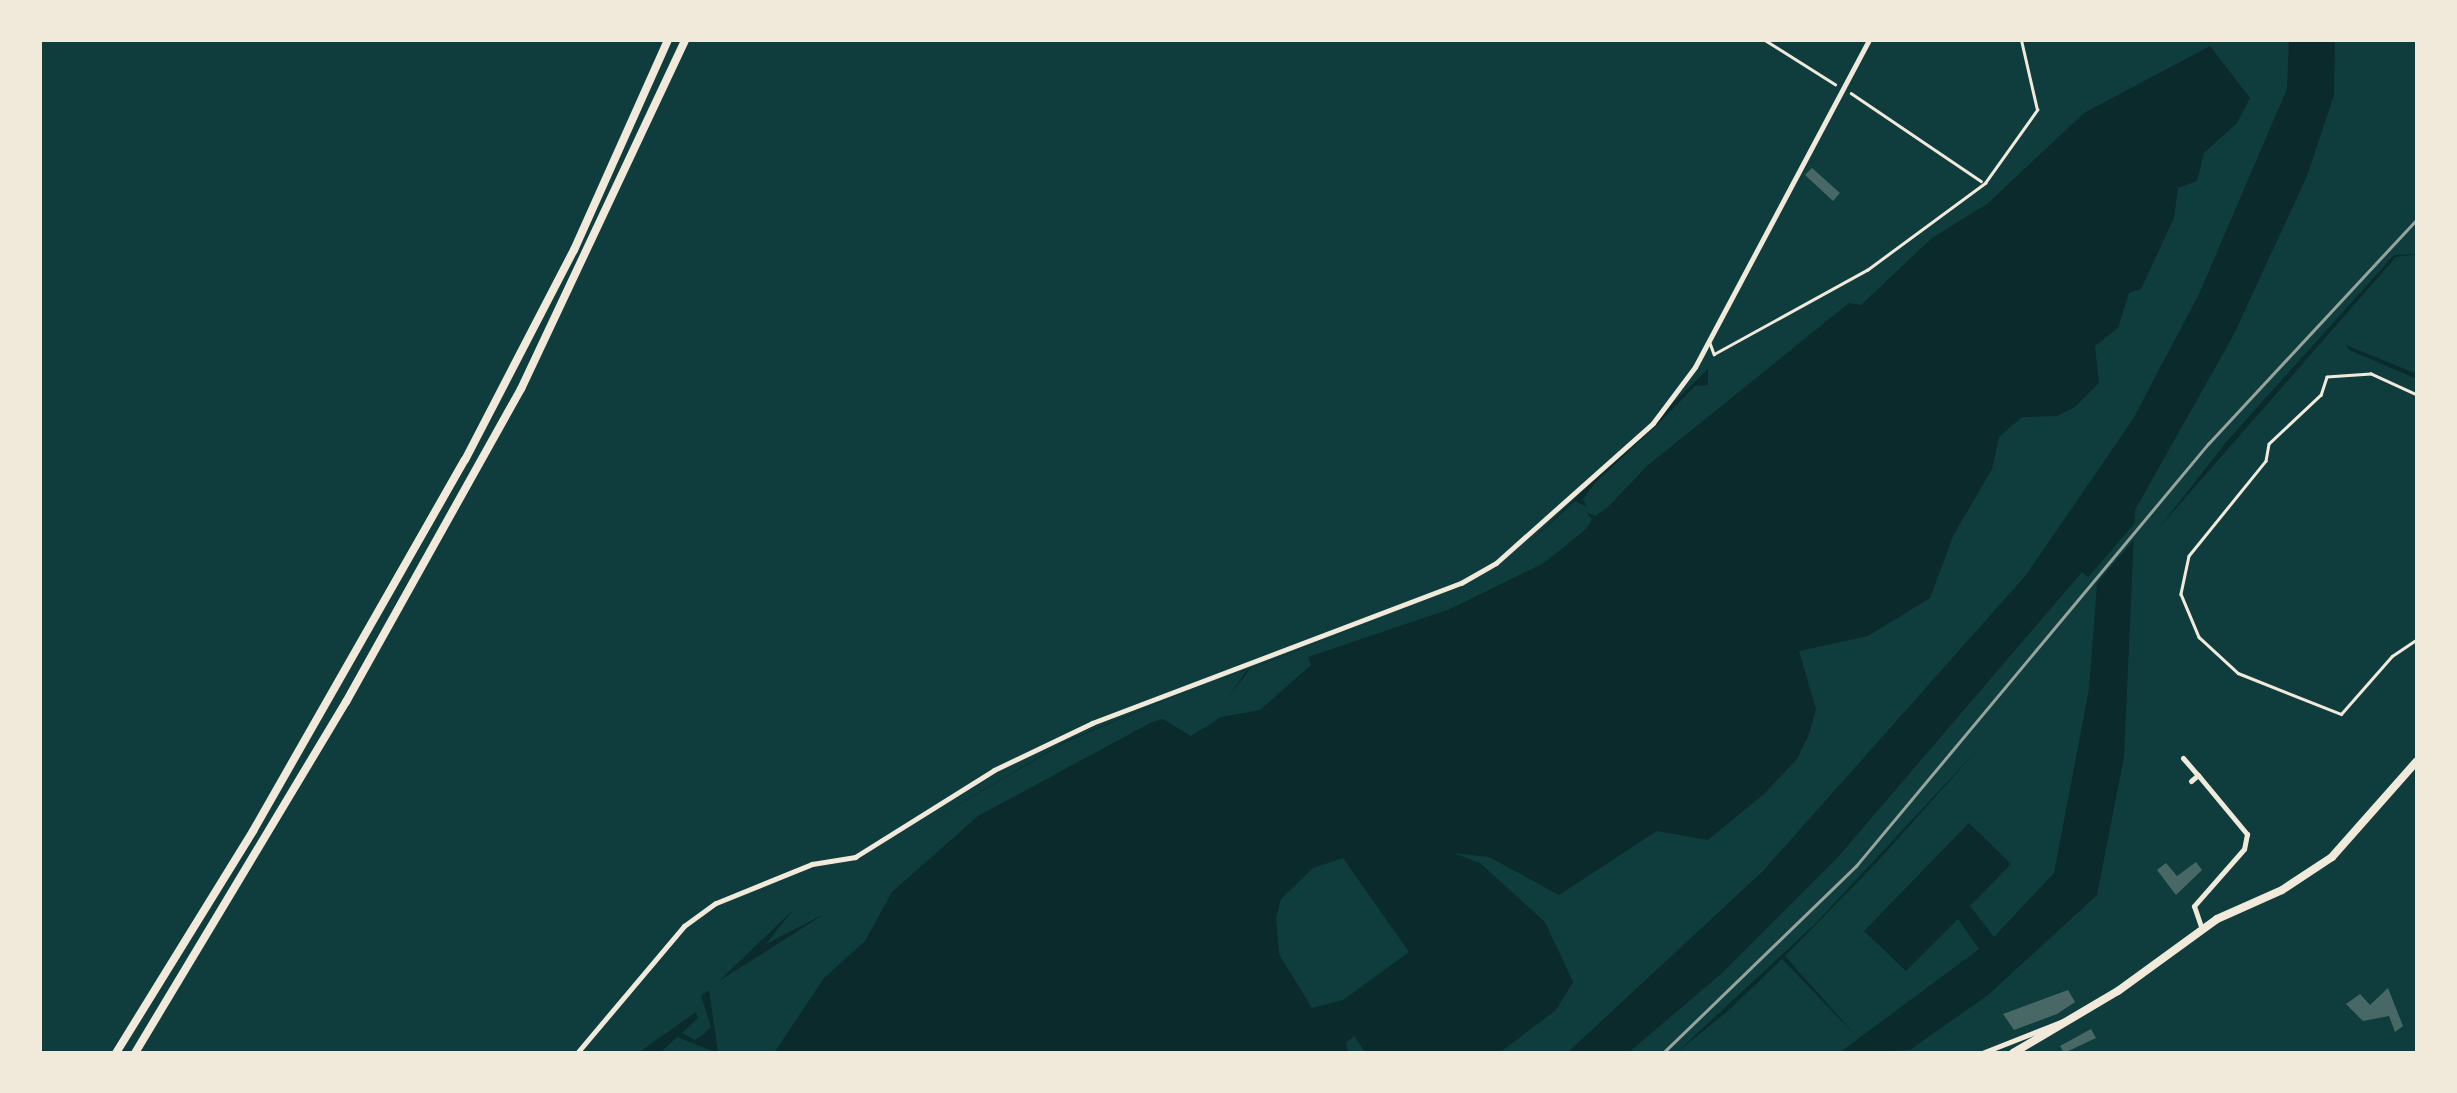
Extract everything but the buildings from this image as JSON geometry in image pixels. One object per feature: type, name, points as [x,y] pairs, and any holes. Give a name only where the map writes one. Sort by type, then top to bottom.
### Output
[{"type":"main road","points":[[116,1053],[243,848],[474,443],[574,250],[668,40]]},
{"type":"main road","points":[[135,1053],[346,702],[521,389],[684,40]]},
{"type":"main road","points":[[2013,1053],[2074,1018],[2202,929],[2332,857],[2417,761]]},
{"type":"street","points":[[577,1053],[684,926],[716,903],[766,880],[856,857],[994,770],[1092,723],[1462,583],[1496,563],[1653,423],[1710,343],[1785,190],[1846,90],[1869,40]]},
{"type":"street","points":[[2183,758],[2248,834],[2244,848],[2194,906],[2202,929]]},
{"type":"street","points":[[2191,781],[2198,775]]},
{"type":"street","points":[[1982,1053],[2060,1016],[2074,1018]]},
{"type":"lane","points":[[1710,343],[1714,354],[1867,270],[1985,183],[2037,110],[2022,40]]},
{"type":"path","points":[[1764,40],[1985,183]]},
{"type":"path","points":[[2417,395],[2370,374],[2327,377],[2320,395],[2269,444],[2266,461],[2188,556],[2181,594],[2199,637],[2238,673],[2341,714],[2392,656],[2417,639]]},
{"type":"water","points":[[2289,40],[2335,40],[2334,95],[2307,176],[2233,336],[2135,510],[2124,757],[2097,895],[1988,995],[1910,1050],[1839,1053],[1979,949],[1958,919],[1906,971],[1864,931],[1969,823],[2011,864],[1970,906],[1994,937],[2054,873],[2089,689],[2097,585],[2082,572],[1838,857],[1721,974],[1628,1053],[1567,1053],[1763,871],[2026,575],[2133,419],[2199,294],[2287,89]]},
{"type":"water","points":[[2210,46],[2250,98],[2237,123],[2204,153],[2197,181],[2178,188],[2174,218],[2141,289],[2129,293],[2118,328],[2095,346],[2099,383],[2075,407],[2057,416],[2022,417],[1999,437],[1992,469],[1953,536],[1930,598],[1868,636],[1799,651],[1816,709],[1797,759],[1764,794],[1708,840],[1657,831],[1559,895],[1489,857],[1453,853],[1480,863],[1545,922],[1573,982],[1556,1010],[1499,1053],[1366,1053],[1354,1036],[1346,1043],[1348,1053],[774,1053],[824,978],[865,941],[892,892],[978,816],[1152,722],[1163,719],[1191,736],[1221,717],[1260,710],[1311,665],[1308,657],[1450,609],[1544,563],[1586,529],[1592,520],[1587,512],[1595,516],[1608,507],[1647,466],[1849,303],[1861,305],[1932,238],[1987,204],[2084,113]],"holes":[[[1343,858],[1409,952],[1343,1000],[1312,1008],[1279,954],[1276,918],[1281,899],[1313,868]]]},
{"type":"water","points":[[2417,254],[2396,257],[2158,529],[2227,441],[2394,255]]},
{"type":"water","points":[[2346,345],[2417,374],[2417,379],[2349,350]]},
{"type":"water","points":[[1708,369],[1708,385],[1695,386],[1596,482],[1583,499],[1587,507],[1575,501],[1527,545]]},
{"type":"water","points":[[1390,615],[1250,669],[1226,700],[1247,670],[1209,684]]},
{"type":"water","points":[[1199,686],[1066,742],[900,839],[1066,741]]},
{"type":"water","points":[[1977,750],[1879,860],[1785,956],[1858,1038],[1782,959],[1728,1011],[1676,1053],[1815,924]]},
{"type":"water","points":[[793,910],[766,944],[826,913],[719,981]]},
{"type":"water","points":[[709,990],[718,1053],[677,1037],[660,1053],[638,1053],[696,1012],[698,1018],[682,1033],[695,1040],[704,1034],[711,1027],[701,996]]},
{"type":"pier","points":[[2140,517],[2139,534],[2091,590],[2085,581]]},
{"type":"railway","points":[[1663,1053],[1856,866],[2208,444],[2417,219]]}]
